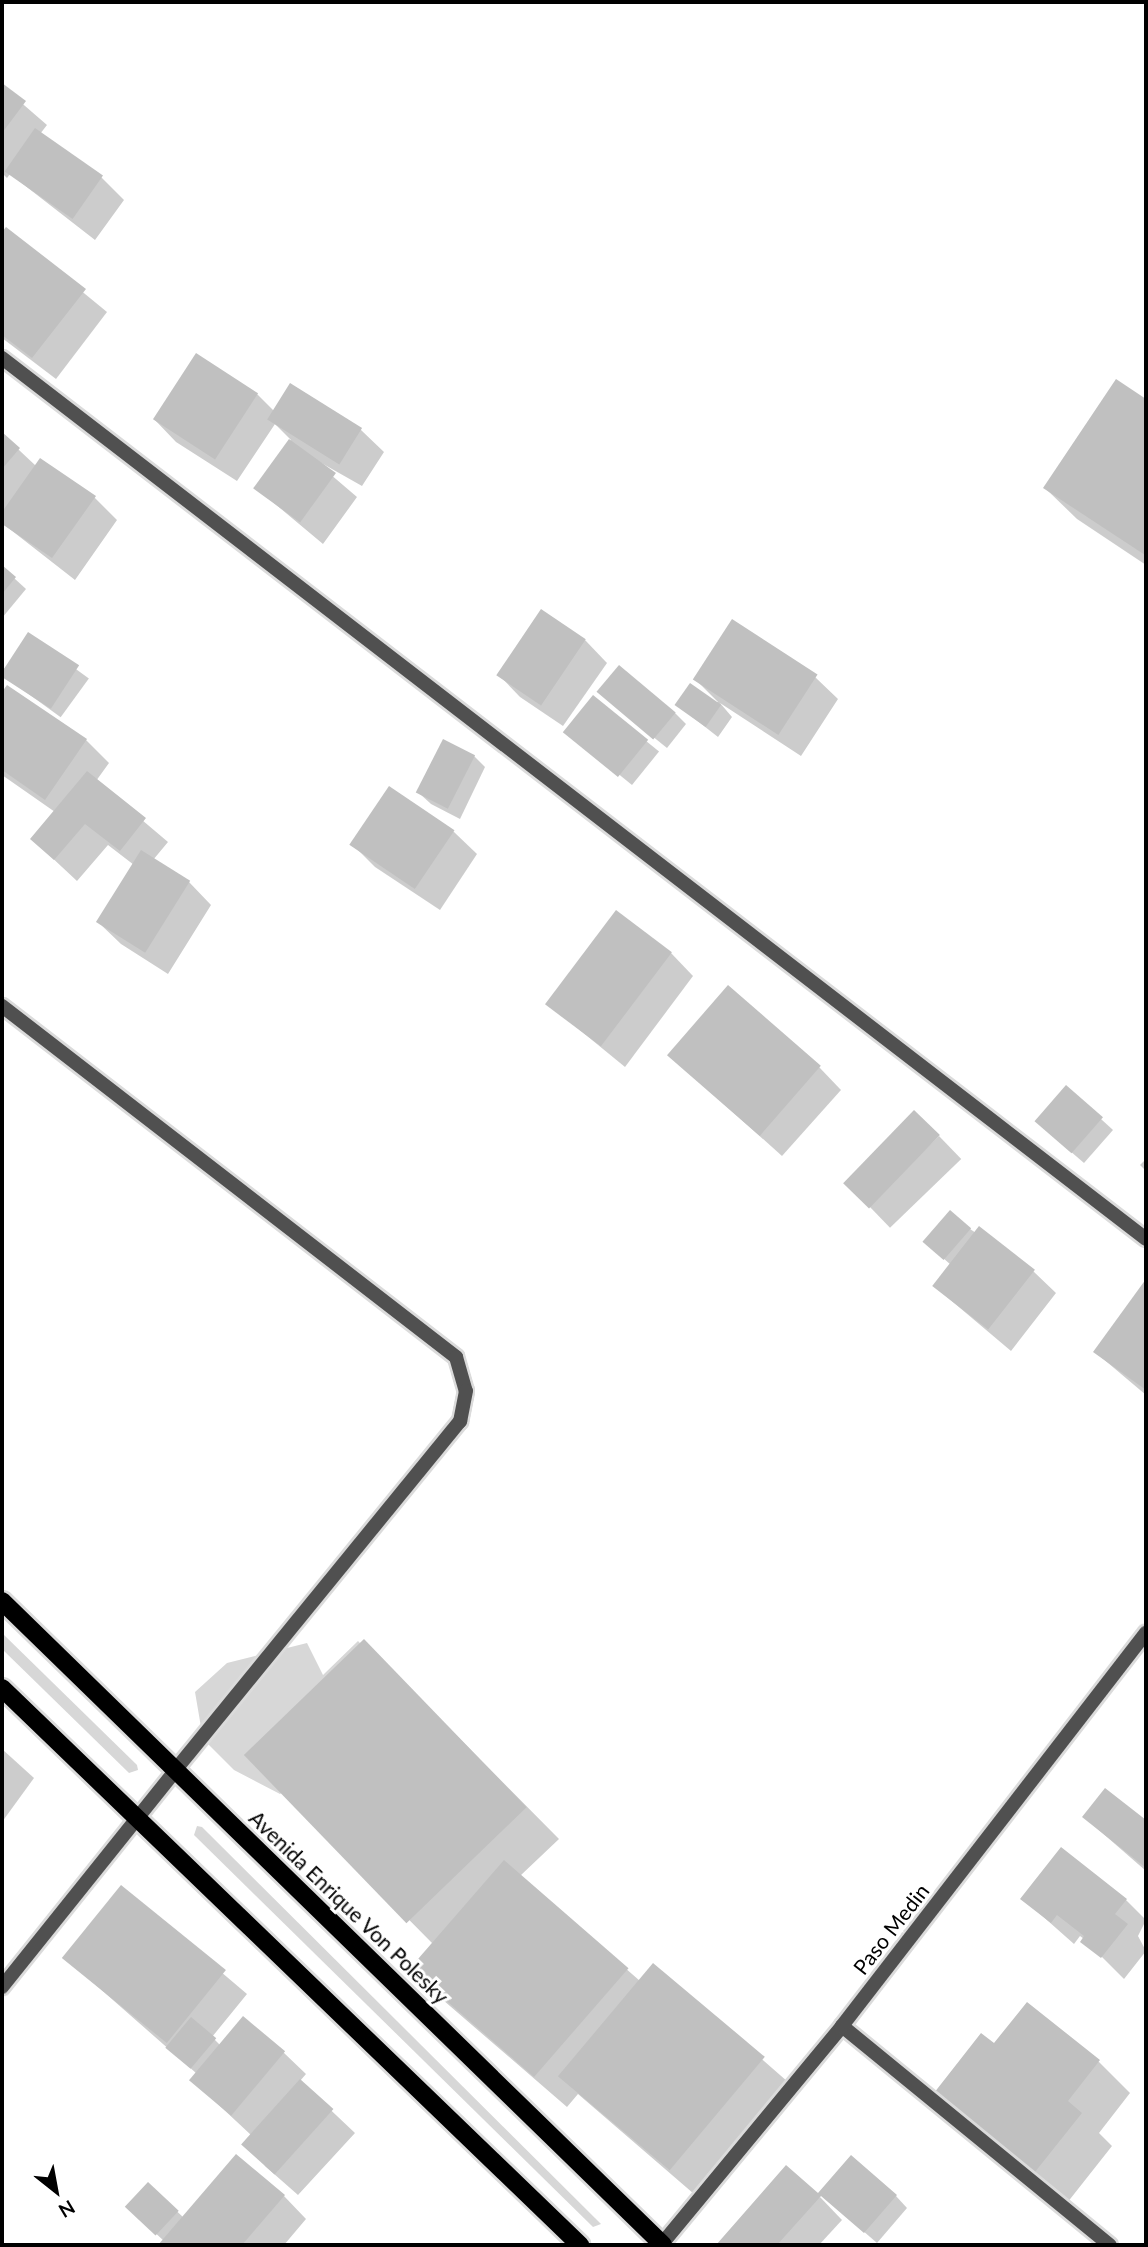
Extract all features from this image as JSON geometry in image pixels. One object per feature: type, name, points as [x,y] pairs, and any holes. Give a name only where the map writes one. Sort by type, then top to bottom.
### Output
[{"type":"main road","name":"Avenida Enrique Von Polesky","points":[[2,1601],[662,2245]]},
{"type":"main road","points":[[2,1688],[580,2245]]},
{"type":"street","points":[[2,358],[1146,1239]]},
{"type":"street","points":[[2,1006],[456,1357],[466,1391],[460,1421],[175,1771],[134,1817],[2,1987]]},
{"type":"street","name":"Paso Medin","points":[[662,2245],[842,2026],[1146,1633]]},
{"type":"street","points":[[842,2026],[1110,2245]]},
{"type":"shaded area","points":[[2,1633],[137,1765],[138,1770],[129,1773],[2,1649]]},
{"type":"shaded area","points":[[358,1641],[515,1802],[305,1776],[280,1794],[234,1770],[203,1739],[195,1692],[227,1663],[307,1643],[323,1675]]},
{"type":"shaded area","points":[[197,1826],[202,1827],[601,2224],[593,2227],[194,1835]]},
{"type":"building","points":[[2,83],[26,101],[2,133]]},
{"type":"building","points":[[35,128],[103,176],[73,219],[5,171]]},
{"type":"building","points":[[6,227],[86,289],[32,358],[2,335],[2,232]]},
{"type":"building","points":[[196,353],[258,393],[215,460],[153,419]]},
{"type":"building","points":[[1116,379],[1146,399],[1145,555],[1043,488]]},
{"type":"building","points":[[290,383],[362,428],[339,465],[267,419]]},
{"type":"building","points":[[2,432],[20,448],[2,469]]},
{"type":"building","points":[[289,439],[336,473],[300,522],[253,488]]},
{"type":"building","points":[[40,458],[96,496],[52,558],[2,524],[2,512]]},
{"type":"building","points":[[2,565],[16,577],[2,594]]},
{"type":"building","points":[[541,609],[586,639],[541,706],[496,675]]},
{"type":"building","points":[[732,619],[818,675],[778,735],[693,679]]},
{"type":"building","points":[[28,632],[79,665],[51,709],[2,677],[2,672]]},
{"type":"building","points":[[619,665],[676,713],[653,739],[597,692]]},
{"type":"building","points":[[690,683],[721,705],[706,727],[675,705]]},
{"type":"building","points":[[7,685],[87,739],[45,800],[2,770],[2,692]]},
{"type":"building","points":[[593,695],[648,740],[618,777],[563,732]]},
{"type":"building","points":[[443,739],[475,755],[448,809],[416,792]]},
{"type":"building","points":[[87,771],[146,818],[120,851],[85,824],[54,860],[30,839]]},
{"type":"building","points":[[389,786],[454,830],[415,889],[349,845]]},
{"type":"building","points":[[141,850],[190,881],[145,953],[96,922]]},
{"type":"building","points":[[616,910],[672,952],[601,1046],[545,1004]]},
{"type":"building","points":[[728,985],[821,1066],[760,1136],[667,1055]]},
{"type":"building","points":[[1066,1085],[1103,1117],[1071,1153],[1035,1121]]},
{"type":"building","points":[[914,1110],[940,1135],[869,1208],[843,1183]]},
{"type":"building","points":[[950,1210],[971,1228],[944,1260],[922,1242]]},
{"type":"building","points":[[979,1226],[1035,1270],[988,1330],[932,1286]]},
{"type":"building","points":[[1146,1279],[1146,1390],[1093,1352]]},
{"type":"building","points":[[364,1639],[527,1807],[406,1923],[244,1755]]},
{"type":"building","points":[[1105,1788],[1146,1820],[1146,1868],[1082,1817]]},
{"type":"building","points":[[1061,1847],[1127,1899],[1115,1914],[1128,1924],[1101,1958],[1080,1942],[1084,1936],[1057,1915],[1051,1923],[1020,1899]]},
{"type":"building","points":[[504,1860],[629,1968],[534,2077],[410,1969]]},
{"type":"building","points":[[121,1885],[226,1970],[167,2043],[62,1958]]},
{"type":"building","points":[[653,1963],[765,2057],[670,2170],[558,2076]]},
{"type":"building","points":[[1027,2002],[1100,2060],[1068,2101],[1082,2113],[1035,2172],[934,2093],[981,2033],[994,2043]]},
{"type":"building","points":[[243,2016],[285,2051],[231,2116],[189,2080]]},
{"type":"building","points":[[191,2017],[216,2038],[191,2069],[165,2048]]},
{"type":"building","points":[[300,2079],[333,2109],[275,2175],[241,2144]]},
{"type":"building","points":[[236,2154],[285,2195],[242,2245],[158,2245]]},
{"type":"building","points":[[851,2155],[897,2195],[864,2233],[821,2196],[777,2245],[716,2245],[786,2165],[818,2193]]},
{"type":"building","points":[[148,2182],[179,2211],[156,2236],[125,2207]]}]
